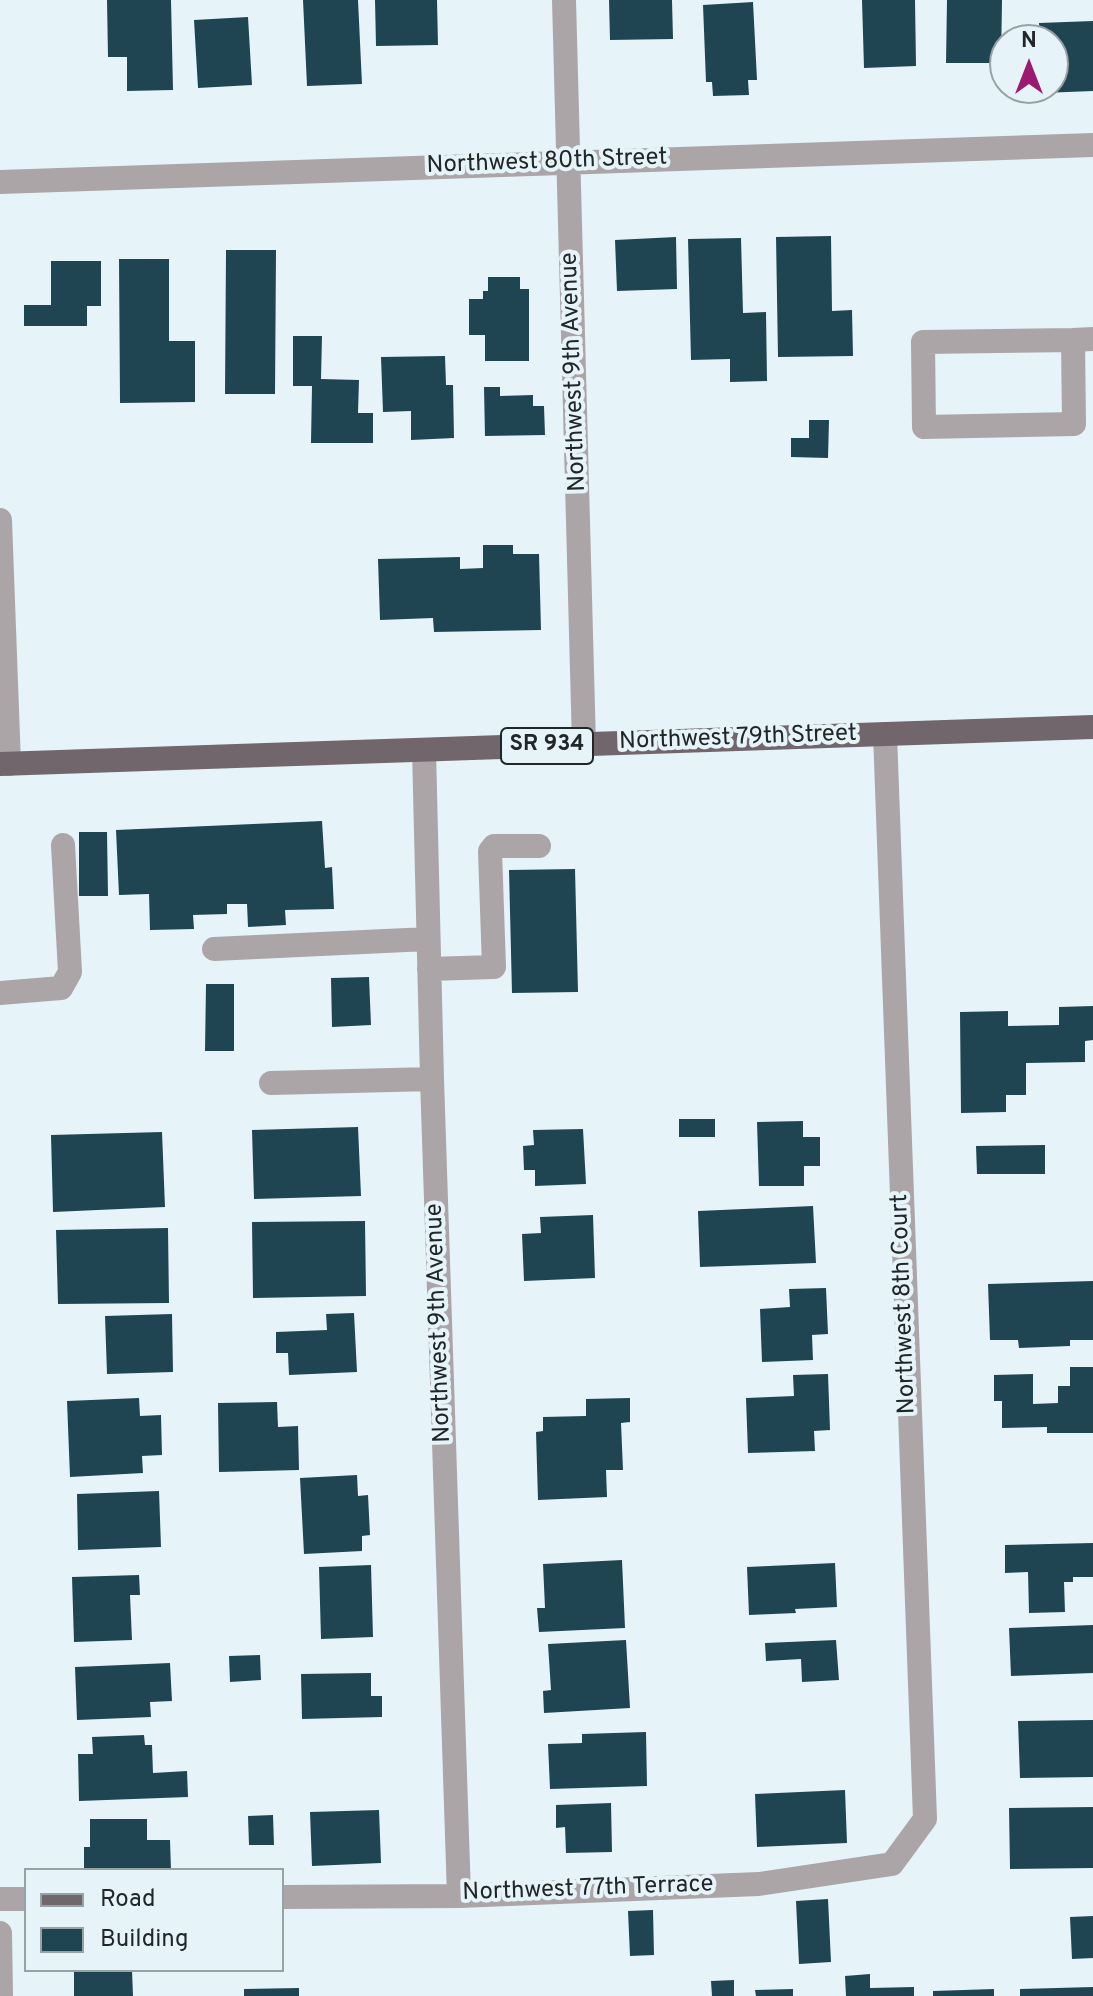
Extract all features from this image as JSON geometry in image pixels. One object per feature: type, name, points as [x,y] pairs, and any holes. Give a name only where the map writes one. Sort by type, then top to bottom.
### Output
[{"type":"main road","name":"Northwest 79th Street","points":[[4,764],[1093,727]]},
{"type":"street","name":"Northwest 9th Avenue","points":[[564,0],[584,745]]},
{"type":"street","name":"Northwest 80th Street","points":[[0,182],[1093,145]]},
{"type":"street","points":[[1083,340],[1074,424],[924,427],[923,342],[1083,340]]},
{"type":"street","points":[[0,520],[4,764]]},
{"type":"street","name":"Northwest 8th Court","points":[[885,734],[925,1819],[892,1864]]},
{"type":"street","name":"Northwest 9th Avenue","points":[[424,750],[459,1896]]},
{"type":"street","points":[[0,993],[61,988],[70,972],[63,845]]},
{"type":"street","points":[[429,969],[494,967],[490,851],[494,846],[539,846]]},
{"type":"street","points":[[214,949],[428,939]]},
{"type":"street","points":[[271,1083],[432,1079]]},
{"type":"street","name":"Northwest 77th Terrace","points":[[284,1897],[459,1896],[759,1884],[892,1864]]},
{"type":"street","points":[[0,1899],[24,1899]]},
{"type":"street","points":[[0,1933],[1,1996]]},
{"type":"building","points":[[107,0],[171,0],[173,90],[127,91],[127,57],[108,57]]},
{"type":"building","points":[[303,0],[358,0],[362,84],[307,86]]},
{"type":"building","points":[[375,0],[437,0],[438,45],[376,46]]},
{"type":"building","points":[[609,0],[672,0],[673,39],[610,40]]},
{"type":"building","points":[[862,0],[915,0],[916,66],[864,68]]},
{"type":"building","points":[[947,0],[1002,0],[1002,24],[989,24],[989,63],[946,63]]},
{"type":"building","points":[[753,2],[757,80],[748,80],[749,95],[713,96],[712,82],[706,82],[703,5]]},
{"type":"building","points":[[248,17],[252,85],[198,88],[194,20]]},
{"type":"building","points":[[1093,21],[1093,91],[1069,92],[1069,24],[1039,23]]},
{"type":"building","points":[[831,236],[832,311],[852,310],[853,356],[778,357],[776,237]]},
{"type":"building","points":[[676,237],[677,289],[617,291],[615,240]]},
{"type":"building","points":[[741,238],[743,313],[766,312],[767,381],[730,382],[730,359],[691,360],[688,239]]},
{"type":"building","points":[[226,250],[276,250],[275,394],[225,394]]},
{"type":"building","points":[[119,259],[169,259],[169,341],[195,341],[195,402],[120,403]]},
{"type":"building","points":[[51,261],[101,261],[101,306],[87,306],[87,326],[24,326],[24,305],[51,305]]},
{"type":"building","points":[[488,277],[520,277],[520,289],[529,289],[529,361],[485,361],[485,335],[469,335],[469,299],[483,299],[483,291],[488,291]]},
{"type":"building","points":[[293,336],[322,336],[321,379],[359,380],[358,413],[373,413],[373,443],[311,443],[312,386],[293,386]]},
{"type":"building","points":[[445,356],[446,385],[453,385],[454,438],[411,440],[411,411],[383,412],[381,357]]},
{"type":"building","points":[[484,387],[500,387],[500,396],[533,395],[533,406],[544,406],[545,435],[485,436]]},
{"type":"building","points":[[809,420],[829,420],[828,458],[791,457],[791,438],[809,438]]},
{"type":"building","points":[[483,545],[513,545],[513,554],[539,554],[541,630],[434,632],[433,618],[380,620],[378,559],[460,557],[460,569],[483,568]]},
{"type":"building","points":[[322,821],[325,868],[332,867],[334,909],[285,910],[286,925],[248,927],[247,904],[227,904],[227,914],[193,915],[194,929],[150,930],[149,894],[119,895],[116,830]]},
{"type":"building","points":[[79,832],[107,832],[108,896],[79,896]]},
{"type":"building","points":[[575,869],[578,992],[512,993],[509,870]]},
{"type":"building","points":[[369,977],[371,1025],[332,1027],[331,978]]},
{"type":"building","points":[[206,984],[234,984],[234,1051],[205,1051]]},
{"type":"building","points":[[1093,1006],[1093,1040],[1085,1041],[1085,1062],[1026,1063],[1026,1095],[1006,1095],[1006,1112],[961,1113],[960,1012],[1008,1011],[1008,1026],[1059,1025],[1059,1007]]},
{"type":"building","points":[[679,1119],[715,1119],[715,1137],[679,1137]]},
{"type":"building","points":[[803,1121],[803,1137],[820,1137],[820,1166],[804,1166],[804,1186],[759,1186],[757,1122]]},
{"type":"building","points":[[358,1127],[361,1196],[254,1199],[252,1130]]},
{"type":"building","points":[[583,1129],[586,1184],[535,1186],[535,1170],[524,1170],[523,1146],[534,1145],[533,1130]]},
{"type":"building","points":[[162,1132],[165,1207],[53,1212],[51,1135]]},
{"type":"building","points":[[1045,1145],[1045,1174],[977,1174],[976,1146]]},
{"type":"building","points":[[813,1206],[816,1263],[700,1267],[698,1211]]},
{"type":"building","points":[[593,1215],[595,1278],[524,1281],[522,1234],[541,1233],[540,1217]]},
{"type":"building","points":[[365,1221],[366,1296],[253,1298],[252,1222]]},
{"type":"building","points":[[168,1228],[169,1303],[58,1304],[56,1230]]},
{"type":"building","points":[[1093,1281],[1093,1340],[1070,1340],[1070,1346],[1019,1348],[1018,1340],[990,1340],[988,1284]]},
{"type":"building","points":[[826,1288],[828,1334],[812,1335],[813,1360],[762,1362],[760,1309],[790,1307],[789,1289]]},
{"type":"building","points":[[354,1313],[357,1372],[289,1375],[288,1353],[276,1353],[276,1332],[327,1330],[326,1314]]},
{"type":"building","points":[[172,1314],[173,1372],[107,1374],[105,1316]]},
{"type":"building","points":[[1070,1367],[1093,1367],[1093,1433],[1047,1433],[1047,1427],[1002,1428],[1002,1401],[994,1401],[994,1375],[1033,1374],[1033,1404],[1058,1403],[1058,1386],[1070,1386]]},
{"type":"building","points":[[828,1374],[830,1430],[814,1431],[815,1451],[748,1453],[746,1398],[794,1396],[793,1375]]},
{"type":"building","points":[[139,1398],[140,1416],[161,1415],[162,1455],[142,1456],[143,1473],[70,1477],[67,1401]]},
{"type":"building","points":[[630,1398],[630,1422],[621,1423],[623,1470],[606,1470],[607,1497],[538,1500],[536,1432],[543,1431],[543,1417],[586,1416],[586,1399]]},
{"type":"building","points":[[277,1402],[278,1427],[298,1426],[299,1470],[219,1472],[218,1403]]},
{"type":"building","points":[[357,1475],[358,1496],[368,1495],[370,1535],[362,1536],[362,1551],[304,1554],[300,1478]]},
{"type":"building","points":[[159,1491],[161,1547],[78,1550],[77,1494]]},
{"type":"building","points":[[1093,1543],[1093,1577],[1073,1577],[1073,1582],[1064,1582],[1065,1612],[1029,1613],[1028,1572],[1005,1573],[1005,1545]]},
{"type":"building","points":[[622,1560],[625,1628],[539,1632],[537,1608],[545,1608],[543,1564]]},
{"type":"building","points":[[835,1563],[837,1607],[749,1615],[747,1567]]},
{"type":"building","points":[[371,1565],[373,1637],[321,1639],[319,1567]]},
{"type":"building","points":[[139,1575],[140,1595],[130,1595],[132,1640],[74,1642],[72,1577]]},
{"type":"building","points":[[1093,1625],[1093,1673],[1011,1676],[1009,1628]]},
{"type":"building","points":[[626,1640],[630,1708],[544,1713],[543,1691],[551,1690],[548,1644]]},
{"type":"building","points":[[836,1640],[839,1680],[802,1682],[801,1659],[766,1661],[765,1643]]},
{"type":"building","points":[[260,1655],[261,1680],[230,1682],[229,1656]]},
{"type":"building","points":[[170,1663],[172,1701],[150,1702],[151,1717],[77,1720],[75,1667]]},
{"type":"building","points":[[371,1673],[371,1696],[382,1696],[382,1717],[302,1719],[301,1674]]},
{"type":"building","points":[[1093,1720],[1093,1777],[1020,1778],[1018,1721]]},
{"type":"building","points":[[646,1732],[647,1786],[550,1789],[548,1744],[582,1743],[582,1734]]},
{"type":"building","points":[[144,1735],[145,1745],[152,1745],[153,1773],[187,1771],[188,1797],[79,1801],[78,1754],[93,1754],[92,1737]]},
{"type":"building","points":[[845,1790],[847,1843],[757,1847],[755,1794]]},
{"type":"building","points":[[611,1803],[612,1852],[566,1853],[565,1827],[556,1828],[556,1805]]},
{"type":"building","points":[[1093,1807],[1093,1868],[1010,1869],[1009,1808]]},
{"type":"building","points":[[379,1810],[381,1863],[312,1866],[310,1812]]},
{"type":"building","points":[[273,1815],[274,1845],[249,1845],[248,1816]]},
{"type":"building","points":[[90,1819],[147,1819],[147,1840],[170,1840],[171,1868],[84,1868],[84,1847],[90,1847]]},
{"type":"building","points":[[828,1899],[831,1962],[799,1964],[796,1901]]},
{"type":"building","points":[[653,1910],[654,1955],[630,1956],[628,1911]]},
{"type":"building","points":[[1093,1916],[1093,1958],[1072,1959],[1070,1917]]},
{"type":"building","points":[[74,1972],[132,1972],[133,1996],[74,1996]]},
{"type":"building","points":[[870,1974],[870,1988],[914,1987],[914,1996],[846,1996],[845,1976]]},
{"type":"building","points":[[734,1980],[734,1996],[712,1996],[711,1981]]},
{"type":"building","points":[[1093,1987],[1093,1996],[1020,1996],[1020,1989]]},
{"type":"building","points":[[299,1988],[299,1996],[244,1996],[244,1989]]},
{"type":"building","points":[[793,1989],[793,1996],[756,1996],[755,1990]]},
{"type":"building","points":[[994,1989],[994,1996],[933,1996],[933,1991]]}]
